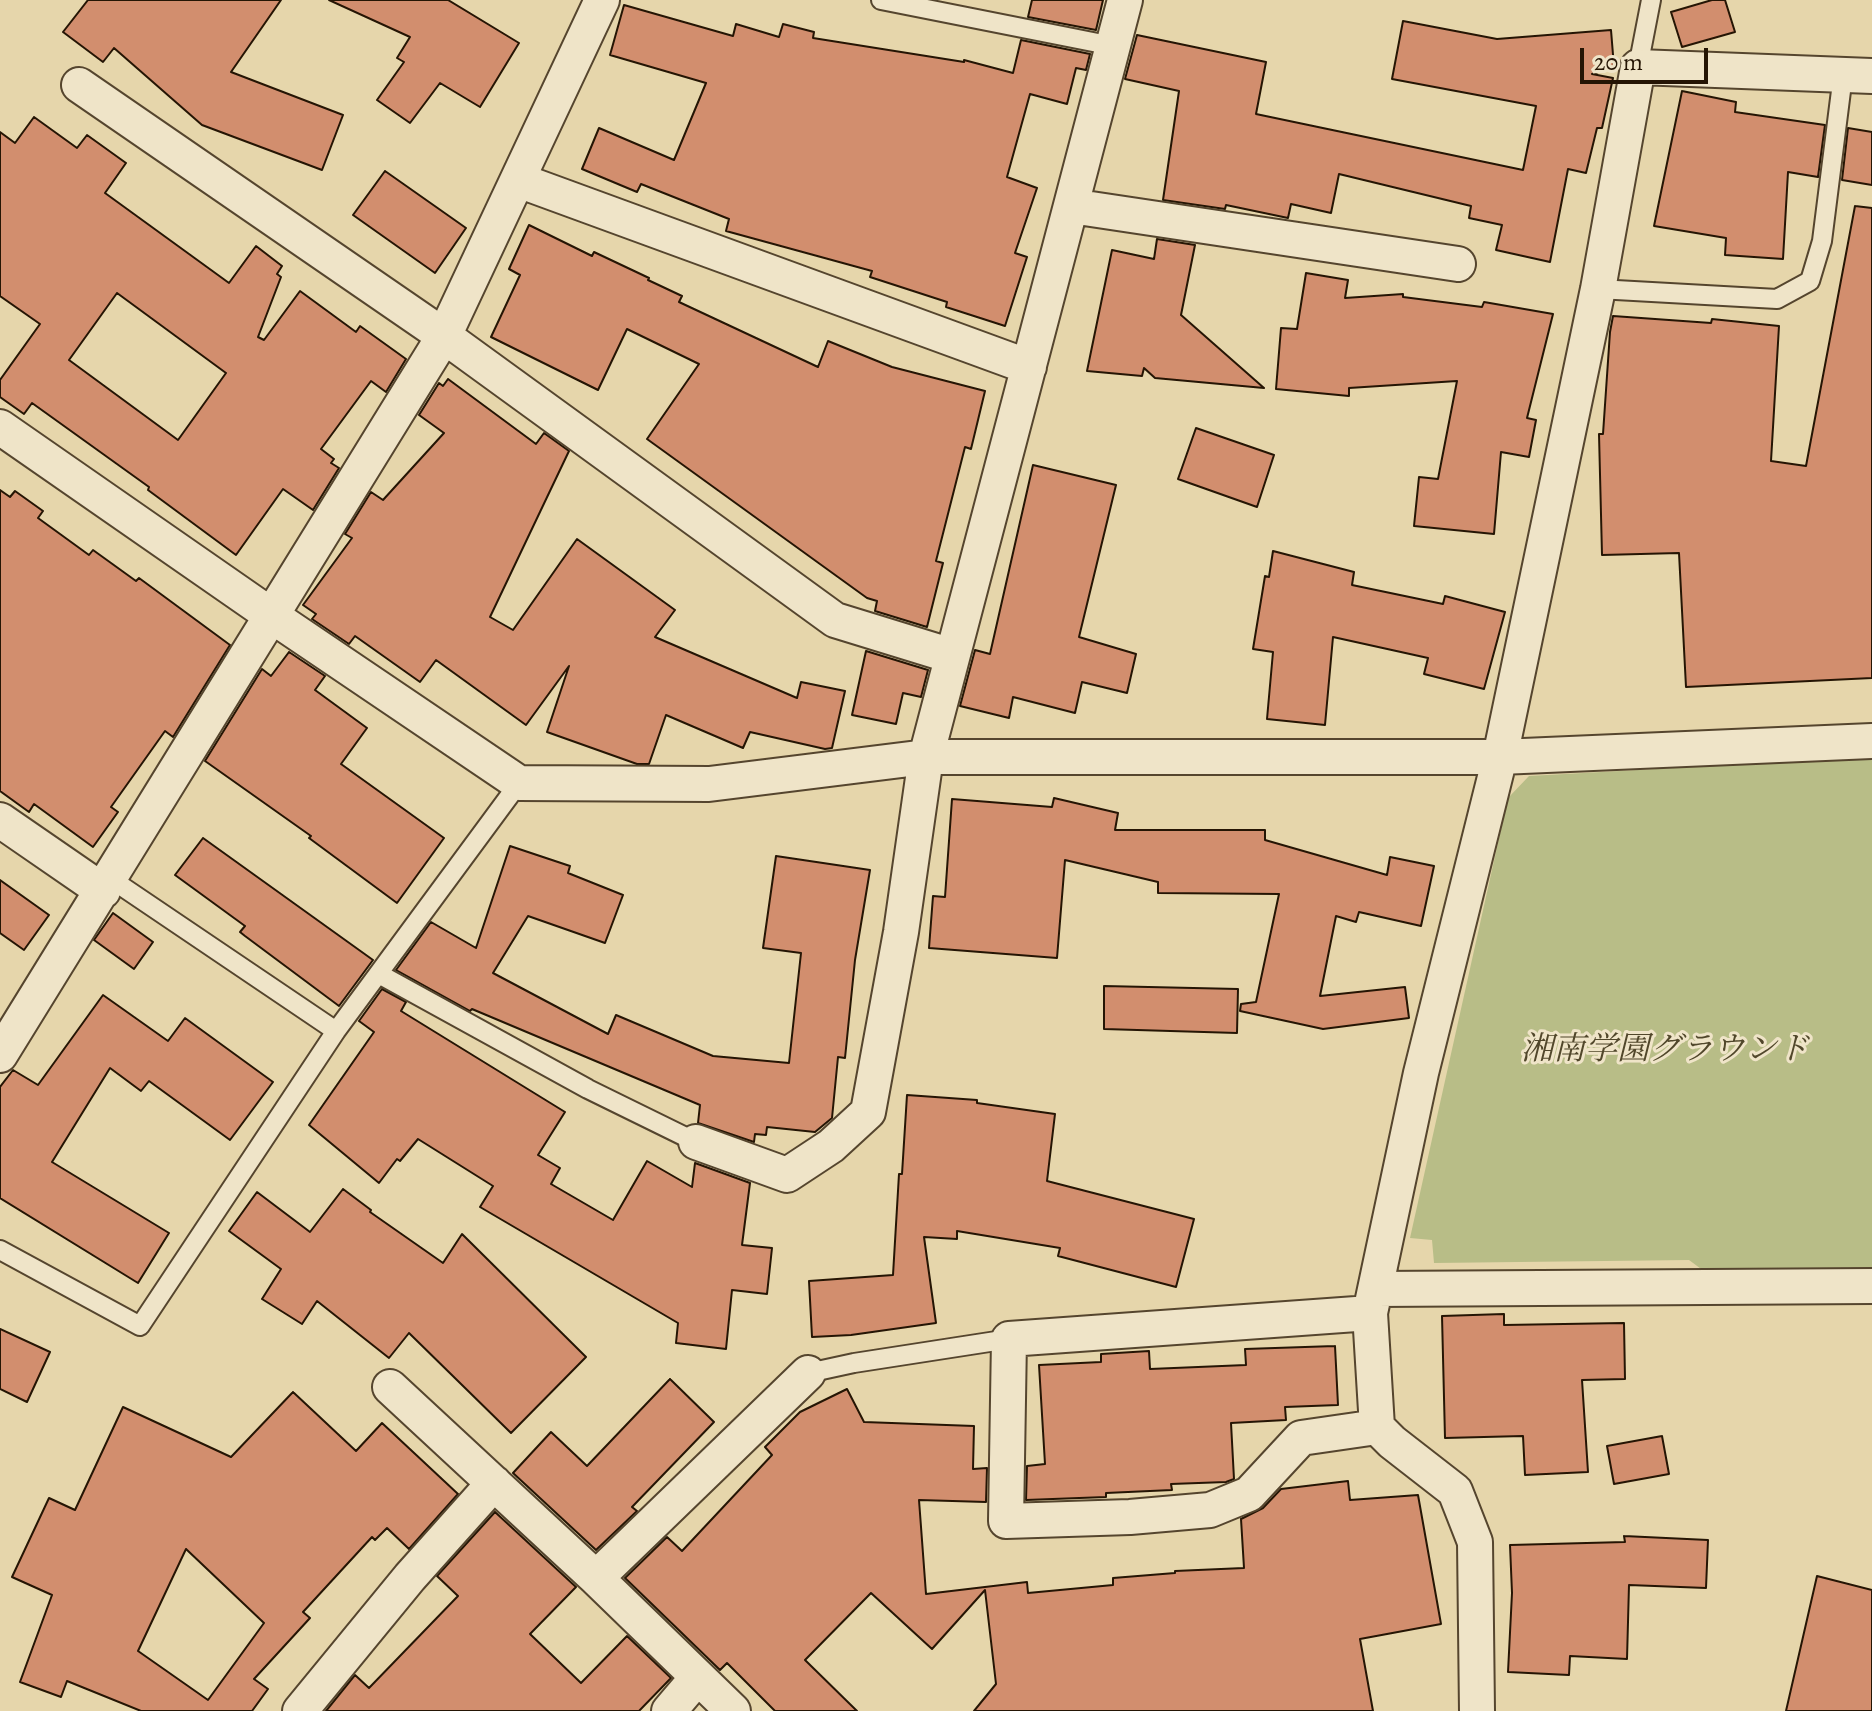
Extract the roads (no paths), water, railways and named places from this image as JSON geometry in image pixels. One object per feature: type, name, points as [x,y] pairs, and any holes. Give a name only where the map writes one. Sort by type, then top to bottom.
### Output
[{"type":"street","points":[[0,1055],[444,336],[602,0]]},
{"type":"street","points":[[696,1142],[787,1175],[831,1146],[868,1112],[901,932],[926,757],[1125,0]]},
{"type":"street","points":[[1477,1711],[1475,1542],[1455,1491],[1377,1427],[1373,1301],[1421,1073],[1500,757],[1598,289],[1638,67],[1857,76]]},
{"type":"street","points":[[79,85],[444,336],[835,620],[952,656]]},
{"type":"street","points":[[518,180],[1029,367]]},
{"type":"street","points":[[1071,206],[1458,264]]},
{"type":"street","points":[[3,436],[519,783],[709,784],[926,757],[1500,757],[1872,741]]},
{"type":"street","points":[[0,820],[107,885]]},
{"type":"street","points":[[1377,1427],[1301,1438],[1249,1494],[1210,1510],[1130,1517],[1006,1521],[1009,1339],[1373,1301],[1872,1286]]},
{"type":"street","points":[[596,1578],[808,1373]]},
{"type":"street","points":[[390,1387],[596,1578],[733,1711]]},
{"type":"street","points":[[300,1711],[410,1577],[494,1483]]},
{"type":"street","points":[[669,1711],[697,1678]]},
{"type":"lane","points":[[881,0],[1113,46]]},
{"type":"lane","points":[[1638,67],[1651,0]]},
{"type":"lane","points":[[1598,289],[1777,299],[1810,281],[1822,241],[1857,76]]},
{"type":"lane","points":[[0,1250],[140,1326],[336,1031],[519,783]]},
{"type":"lane","points":[[107,885],[336,1031]]},
{"type":"lane","points":[[379,974],[588,1089],[696,1142]]},
{"type":"lane","points":[[808,1373],[1009,1339]]},
{"type":"park label","name":"湘南学園グラウンド","points":[[1665,1051]]}]
